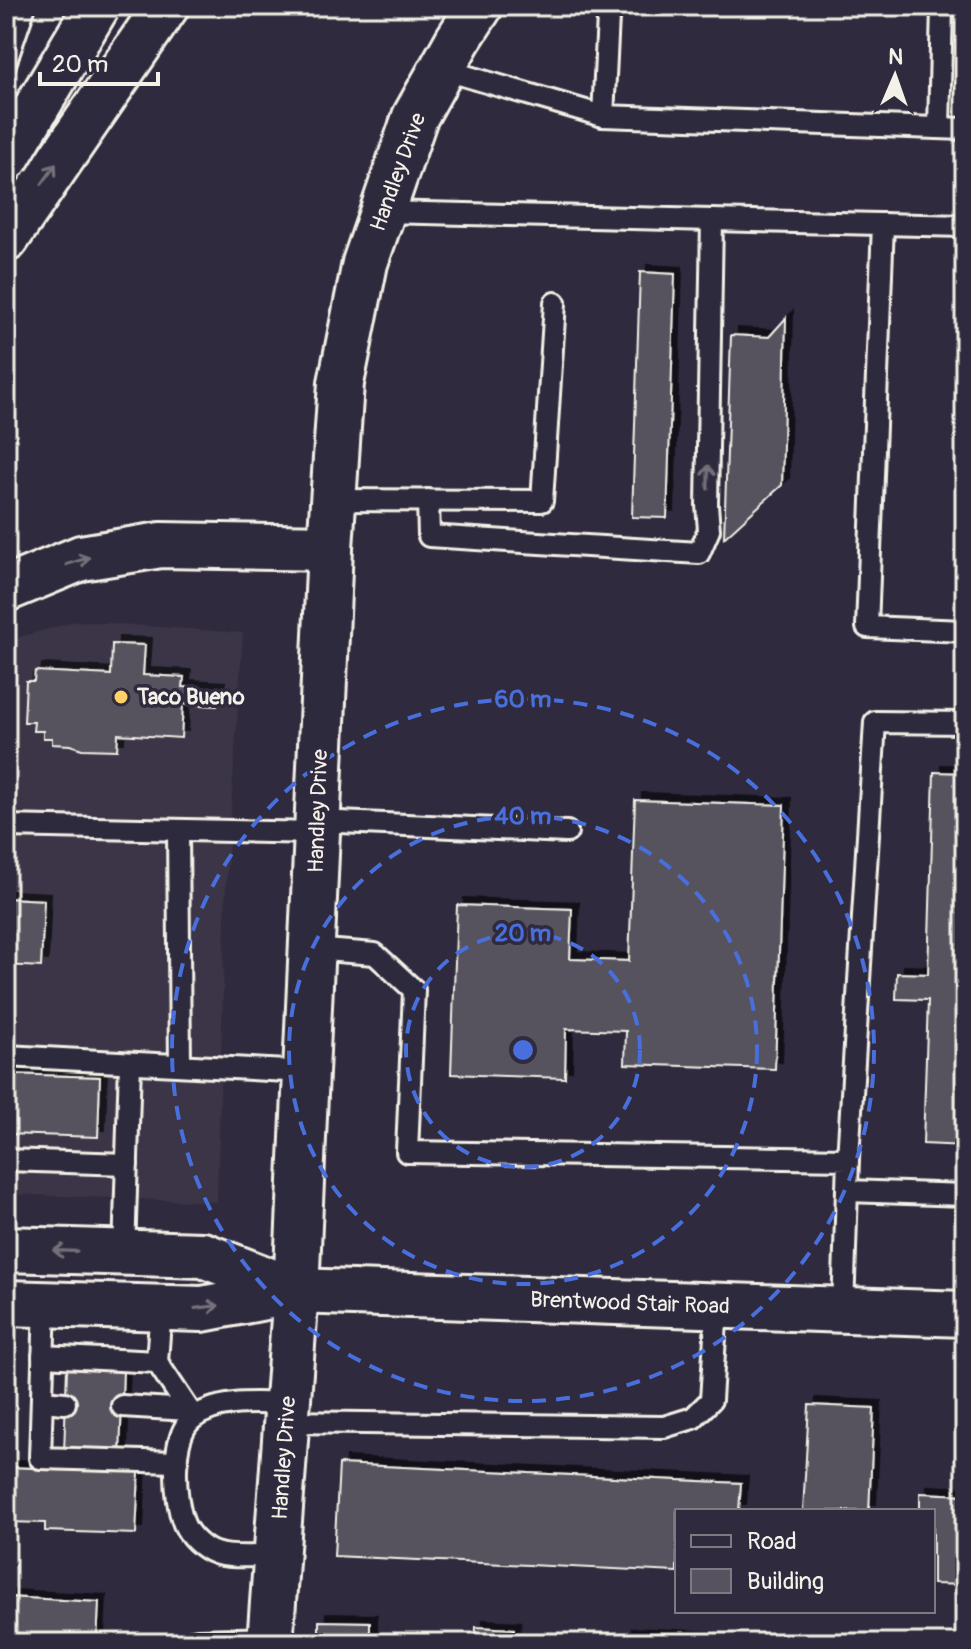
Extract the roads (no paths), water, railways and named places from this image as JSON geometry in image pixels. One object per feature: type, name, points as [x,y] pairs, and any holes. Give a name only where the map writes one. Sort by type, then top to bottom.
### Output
[{"type":"main road","points":[[6,162],[62,6]]},
{"type":"main road","points":[[6,162],[97,6]]},
{"type":"main road","points":[[6,239],[166,6]]},
{"type":"main road","name":"Handley Drive","points":[[270,1641],[296,1291],[330,548],[341,383],[365,263],[415,117],[480,6]]},
{"type":"main road","points":[[6,589],[81,558],[161,545],[330,548]]},
{"type":"main road","name":"Brentwood Stair Road","points":[[6,1249],[203,1255],[296,1291]]},
{"type":"main road","name":"Brentwood Stair Road","points":[[25,1303],[202,1309],[296,1291],[965,1314]]},
{"type":"lane","points":[[603,116],[608,17],[615,6]]},
{"type":"lane","points":[[939,128],[942,6]]},
{"type":"lane","points":[[442,69],[603,116],[965,129]]},
{"type":"lane","points":[[382,212],[965,226]]},
{"type":"lane","points":[[428,500],[429,536],[699,553],[709,530],[712,220]]},
{"type":"lane","points":[[883,224],[867,627],[965,631]]},
{"type":"lane","points":[[333,500],[542,501],[555,303]]},
{"type":"lane","points":[[843,1310],[848,1159],[875,722],[965,723]]},
{"type":"lane","points":[[6,826],[567,832]]},
{"type":"lane","points":[[178,830],[180,1065]]},
{"type":"lane","points":[[312,949],[375,954],[414,990],[407,1152],[848,1159]]},
{"type":"lane","points":[[6,1056],[306,1072]]},
{"type":"lane","points":[[124,1253],[130,1063]]},
{"type":"lane","points":[[6,1160],[127,1164]]},
{"type":"lane","points":[[847,1191],[965,1195]]},
{"type":"lane","points":[[25,1303],[43,1356],[40,1458],[177,1462]]},
{"type":"lane","points":[[122,1406],[190,1415],[251,1403],[287,1413],[664,1427],[693,1418],[711,1400],[717,1305]]},
{"type":"lane","points":[[161,1307],[157,1362],[190,1415]]},
{"type":"lane","points":[[43,1356],[157,1362]]},
{"type":"lane","points":[[42,1401],[65,1403]]},
{"type":"lane","points":[[190,1415],[180,1436],[175,1488],[185,1526],[200,1544],[217,1553],[276,1556]]},
{"type":"lane","points":[[184,1643],[198,1640],[270,1641]]},
{"type":"place","name":"Taco Bueno","points":[[121,697]]}]
